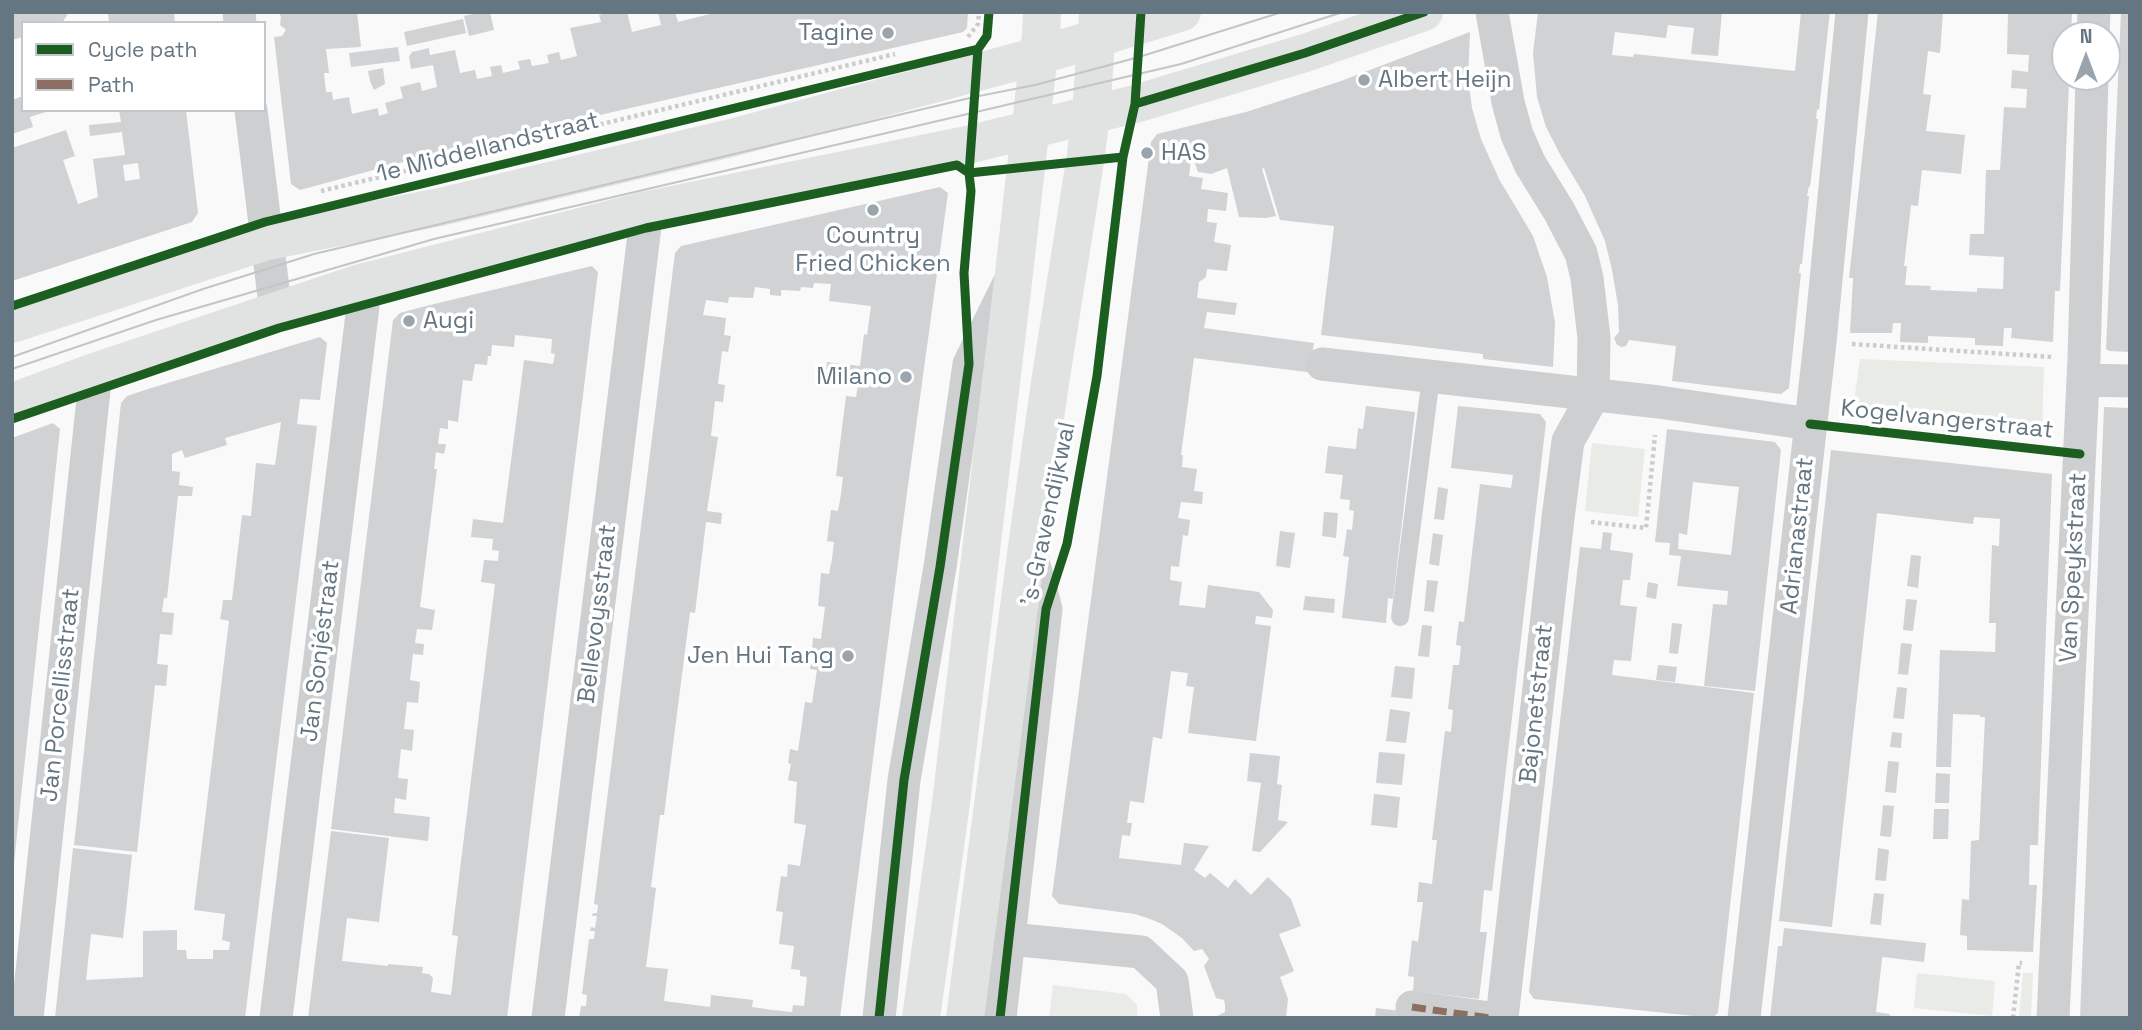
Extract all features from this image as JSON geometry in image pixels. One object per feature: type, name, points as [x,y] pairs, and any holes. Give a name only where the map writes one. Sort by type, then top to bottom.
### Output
[{"type":"street","points":[[920,1018],[951,803],[1042,12]]},
{"type":"street","name":"1e Middellandstraat","points":[[12,324],[267,241],[440,207],[731,138],[1038,56],[1097,26],[1182,12]]},
{"type":"street","points":[[12,402],[357,284],[648,210],[971,144],[1135,104],[1293,56],[1424,12]]},
{"type":"street","points":[[1492,12],[1508,102],[1517,135],[1530,164],[1581,253],[1587,278],[1594,338],[1593,396]]},
{"type":"street","name":"Adrianastraat","points":[[1744,1018],[1820,342],[1852,12]]},
{"type":"street","name":"'s-Gravendijkwal","points":[[965,1018],[1028,539],[1091,115],[1097,26]]},
{"type":"street","name":"Van Speykstraat","points":[[2053,1018],[2083,369],[2092,91]]},
{"type":"street","points":[[251,112],[276,313]]},
{"type":"street","name":"Bellevoysstraat","points":[[548,1018],[648,210]]},
{"type":"street","points":[[879,1018],[904,780],[940,567],[969,364],[1014,273]]},
{"type":"street","name":"Jan Sonjéstraat","points":[[276,1018],[363,306],[357,284]]},
{"type":"street","name":"Kogelvangerstraat","points":[[1322,364],[1659,402],[1810,424]]},
{"type":"street","points":[[2083,369],[2130,381]]},
{"type":"street","name":"Jan Porcellisstraat","points":[[27,1018],[93,404],[94,372]]},
{"type":"street","name":"Bajonetstraat","points":[[1502,1018],[1568,441],[1593,396]]},
{"type":"street","name":"'s-Gravendijkwal","points":[[1000,1018],[1046,608],[1028,539]]},
{"type":"street","points":[[1010,939],[1141,952],[1172,981],[1177,1018]]},
{"type":"street","points":[[1412,1007],[1490,1018]]},
{"type":"lane","points":[[1400,617],[1431,377]]},
{"type":"path","points":[[957,39],[970,36],[984,14]]},
{"type":"path","points":[[976,72],[978,49],[987,36],[984,14]]},
{"type":"path","points":[[317,192],[902,52]]},
{"type":"path","points":[[1820,342],[2083,369]]},
{"type":"path","points":[[1558,518],[1646,528],[1659,402]]},
{"type":"shaded area","points":[[1860,359],[2044,367],[2042,428],[1853,409]]},
{"type":"shaded area","points":[[1592,443],[1645,449],[1638,517],[1585,511]]},
{"type":"shaded area","points":[[1917,973],[1995,981],[1992,1016],[1914,1008]]},
{"type":"shaded area","points":[[2023,973],[2033,973],[2031,1018],[2019,1018]]},
{"type":"shaded area","points":[[1053,985],[1126,994],[1137,1005],[1137,1018],[1049,1018]]},
{"type":"building","points":[[12,12],[69,12],[63,21],[21,21],[21,38],[12,40]]},
{"type":"building","points":[[108,12],[174,12],[175,21],[109,21]]},
{"type":"building","points":[[278,12],[357,12],[361,47],[326,49],[329,73],[324,73],[326,92],[332,92],[333,100],[349,97],[352,114],[378,108],[379,116],[388,113],[385,103],[403,98],[400,87],[420,82],[422,91],[437,87],[433,65],[411,69],[409,57],[412,52],[429,48],[430,55],[455,50],[460,73],[475,70],[477,79],[492,76],[490,67],[501,65],[503,73],[520,69],[518,61],[530,59],[532,66],[549,63],[547,55],[559,52],[561,60],[577,56],[570,28],[601,22],[599,15],[611,12],[627,12],[632,32],[661,25],[658,12],[675,12],[678,22],[718,12],[968,12],[967,28],[963,32],[451,149],[300,190],[291,184],[274,37],[282,36],[286,30],[280,25],[281,17]]},
{"type":"building","points":[[490,12],[494,30],[469,36],[464,16]]},
{"type":"building","points":[[1538,12],[1722,12],[1718,56],[1691,54],[1694,28],[1668,25],[1666,38],[1615,32],[1612,55],[1633,57],[1634,54],[1795,71],[1801,12],[1830,12],[1807,196],[1789,388],[1781,394],[1672,381],[1676,346],[1629,340],[1626,346],[1617,345],[1614,338],[1619,332],[1618,305],[1605,241],[1585,196],[1546,127],[1537,97],[1533,53]]},
{"type":"building","points":[[1878,12],[1943,12],[1940,53],[1928,51],[1923,94],[1931,95],[1926,131],[1965,135],[1961,174],[1922,170],[1918,206],[1911,205],[1904,266],[1907,266],[1905,285],[1931,286],[1930,290],[1977,292],[1977,288],[2003,289],[2004,257],[1969,255],[1970,234],[1984,234],[1986,170],[2000,170],[2004,107],[2026,108],[2027,89],[2011,88],[2012,70],[2028,72],[2029,55],[2007,54],[2008,12],[2072,12],[2072,21],[2051,21],[2051,91],[2069,91],[2060,291],[2055,291],[2053,342],[2011,338],[2012,328],[2004,328],[2003,346],[1975,345],[1975,338],[1928,336],[1928,343],[1900,342],[1901,323],[1893,323],[1892,333],[1850,333],[1853,278],[1849,278]]},
{"type":"building","points":[[2121,12],[2130,12],[2130,352],[2106,349],[2117,91],[2121,91]]},
{"type":"building","points":[[463,19],[466,33],[407,46],[404,32]]},
{"type":"building","points":[[1470,32],[1468,77],[1472,108],[1481,139],[1499,179],[1533,236],[1547,277],[1555,323],[1553,367],[1483,359],[1483,354],[1321,335],[1334,226],[1280,220],[1264,168],[1262,169],[1276,216],[1239,217],[1227,168],[1211,174],[1198,172],[1194,160],[1191,161],[1189,176],[1203,178],[1201,189],[1228,193],[1226,211],[1208,209],[1207,222],[1217,223],[1214,242],[1231,245],[1227,271],[1207,269],[1206,277],[1199,282],[1197,298],[1237,303],[1235,315],[1207,312],[1204,328],[1314,343],[1312,354],[1315,373],[1194,358],[1181,455],[1182,467],[1197,469],[1194,491],[1203,492],[1202,504],[1181,502],[1178,518],[1190,520],[1188,536],[1183,535],[1179,567],[1171,566],[1170,580],[1182,582],[1179,605],[1205,608],[1208,585],[1259,592],[1273,610],[1272,618],[1256,616],[1255,624],[1271,626],[1256,741],[1188,733],[1194,687],[1186,686],[1188,673],[1171,671],[1162,739],[1153,737],[1144,803],[1130,801],[1127,823],[1132,823],[1130,836],[1122,835],[1119,858],[1181,865],[1184,843],[1209,846],[1194,870],[1205,878],[1210,873],[1228,888],[1235,879],[1251,895],[1268,877],[1291,899],[1301,926],[1279,934],[1294,971],[1280,977],[1288,999],[1286,1018],[1217,1018],[1225,1012],[1224,1000],[1216,998],[1204,966],[1209,959],[1202,949],[1194,951],[1182,938],[1150,919],[1135,914],[1059,904],[1052,896],[1151,142],[1157,134],[1246,112],[1341,81]]},
{"type":"building","points":[[398,47],[400,61],[351,67],[349,53]]},
{"type":"building","points":[[383,68],[385,84],[374,90],[368,71]]},
{"type":"building","points":[[21,97],[21,112],[46,112],[30,117],[33,127],[12,134],[12,100]]},
{"type":"building","points":[[119,112],[186,112],[198,213],[192,222],[12,281],[12,148],[66,130],[75,156],[63,160],[78,204],[98,197],[93,159],[125,155],[122,132],[90,136],[89,125],[121,122]],"holes":[[[138,163],[140,179],[125,181],[123,165]]]},
{"type":"building","points":[[940,187],[948,193],[840,1018],[579,1018],[581,1006],[586,1006],[587,995],[582,994],[589,939],[594,939],[595,931],[590,931],[591,927],[595,928],[597,916],[592,916],[597,913],[598,905],[594,904],[675,253],[681,246]],"holes":[[[814,283],[831,284],[829,301],[871,306],[860,366],[827,362],[825,380],[858,385],[856,397],[846,396],[836,476],[843,477],[841,494],[838,511],[831,510],[827,541],[834,542],[829,574],[821,573],[818,606],[825,607],[821,639],[813,638],[810,669],[817,670],[812,703],[805,702],[798,751],[790,749],[788,763],[791,764],[788,780],[797,782],[794,823],[806,825],[800,866],[788,864],[787,877],[781,876],[776,911],[783,912],[779,944],[794,946],[791,969],[800,970],[800,976],[807,977],[804,1006],[793,1005],[792,1012],[773,1010],[752,1007],[753,1000],[711,995],[710,1007],[664,1001],[668,969],[646,967],[656,888],[651,887],[660,815],[664,815],[690,612],[695,613],[706,522],[721,524],[722,513],[707,511],[718,437],[711,436],[715,401],[723,402],[725,385],[718,384],[722,351],[728,352],[731,336],[724,335],[726,318],[703,315],[706,300],[728,303],[729,297],[753,298],[755,287],[770,289],[770,295],[781,296],[781,290],[800,291],[801,287],[813,288]]]},
{"type":"building","points":[[592,266],[598,272],[507,1018],[308,1018],[331,831],[389,838],[379,922],[347,918],[342,961],[423,967],[422,973],[433,978],[431,992],[451,995],[458,936],[452,935],[495,584],[481,582],[484,560],[498,561],[499,551],[492,550],[493,539],[471,537],[473,519],[503,523],[524,360],[553,364],[555,354],[551,353],[552,339],[515,335],[514,347],[492,345],[487,365],[475,364],[472,381],[463,380],[458,422],[448,420],[448,429],[440,428],[438,444],[446,444],[444,454],[436,452],[434,469],[437,469],[420,607],[435,610],[432,630],[417,629],[415,643],[424,644],[423,655],[413,654],[410,680],[420,682],[418,703],[407,702],[404,729],[414,730],[412,751],[401,749],[398,778],[408,779],[406,800],[395,798],[394,813],[430,817],[428,841],[331,829],[393,320],[400,313]]},
{"type":"building","points":[[320,337],[327,343],[320,400],[300,399],[297,424],[317,426],[245,1018],[55,1018],[73,848],[132,855],[123,938],[91,934],[86,980],[143,977],[143,931],[177,930],[177,950],[186,950],[187,959],[213,959],[213,950],[229,950],[230,942],[222,940],[225,914],[194,910],[229,621],[220,619],[223,600],[232,600],[242,515],[251,516],[256,463],[275,465],[281,422],[225,438],[227,445],[185,458],[182,450],[172,454],[172,471],[180,472],[179,485],[193,487],[192,496],[178,496],[167,598],[164,598],[162,612],[174,613],[172,635],[160,634],[157,664],[168,665],[166,686],[155,685],[137,852],[74,845],[121,403],[127,396],[148,389]]},
{"type":"building","points":[[1366,406],[1415,412],[1393,599],[1388,598],[1386,623],[1342,618],[1349,557],[1343,556],[1347,529],[1352,530],[1354,511],[1349,510],[1350,500],[1340,499],[1343,475],[1325,473],[1328,446],[1356,449],[1358,428],[1363,429]]},
{"type":"building","points":[[1458,406],[1540,414],[1546,422],[1492,891],[1484,890],[1480,932],[1487,932],[1479,999],[1413,991],[1414,977],[1408,976],[1412,940],[1418,942],[1423,902],[1417,902],[1419,882],[1432,884],[1437,840],[1432,840],[1445,731],[1451,732],[1453,710],[1448,709],[1453,665],[1459,665],[1461,646],[1456,645],[1459,621],[1464,622],[1480,484],[1511,488],[1513,475],[1451,468]]},
{"type":"building","points":[[2104,407],[2130,408],[2130,1018],[2080,1018]]},
{"type":"building","points":[[53,423],[60,429],[12,863],[12,438]]},
{"type":"building","points":[[1667,429],[1775,442],[1781,450],[1755,691],[1704,686],[1713,604],[1727,605],[1728,591],[1677,586],[1681,556],[1669,555],[1670,543],[1655,542]],"holes":[[[1693,482],[1739,487],[1731,555],[1678,549],[1679,533],[1687,535]]]},
{"type":"building","points":[[1831,450],[2052,474],[2038,845],[2030,845],[2029,885],[2037,885],[2033,952],[1967,950],[1967,936],[1960,935],[1962,899],[1969,900],[1971,841],[1979,840],[1985,717],[1953,714],[1951,767],[1936,767],[1940,650],[1995,652],[1996,623],[1989,623],[1992,545],[1999,546],[2000,519],[1974,517],[1973,524],[1877,513],[1832,927],[1779,921]]},
{"type":"building","points":[[1438,487],[1448,489],[1444,520],[1434,519]]},
{"type":"building","points":[[1324,512],[1338,513],[1336,538],[1322,536]]},
{"type":"building","points":[[1280,531],[1295,533],[1290,568],[1276,566]]},
{"type":"building","points":[[1603,532],[1612,533],[1610,550],[1633,553],[1630,580],[1623,580],[1620,605],[1637,607],[1631,661],[1614,660],[1612,675],[1754,693],[1718,1013],[1712,1018],[1534,999],[1529,992],[1580,547],[1601,549]]},
{"type":"building","points":[[1433,533],[1443,535],[1439,566],[1429,564]]},
{"type":"building","points":[[1911,555],[1921,556],[1918,588],[1907,586]]},
{"type":"building","points":[[1427,580],[1438,581],[1434,612],[1424,611]]},
{"type":"building","points":[[1648,582],[1658,584],[1656,599],[1646,597]]},
{"type":"building","points":[[1305,596],[1335,599],[1334,613],[1303,610]]},
{"type":"building","points":[[1906,599],[1917,600],[1913,631],[1903,630]]},
{"type":"building","points":[[1672,623],[1682,624],[1678,654],[1669,653]]},
{"type":"building","points":[[1422,625],[1432,626],[1429,657],[1418,656]]},
{"type":"building","points":[[1901,643],[1912,644],[1908,675],[1898,674]]},
{"type":"building","points":[[1658,665],[1677,667],[1675,682],[1656,680]]},
{"type":"building","points":[[1395,666],[1415,668],[1412,699],[1391,697]]},
{"type":"building","points":[[1897,687],[1907,688],[1904,719],[1893,718]]},
{"type":"building","points":[[1390,709],[1410,712],[1406,743],[1386,741]]},
{"type":"building","points":[[1892,732],[1902,733],[1901,748],[1890,747]]},
{"type":"building","points":[[1379,752],[1405,754],[1402,785],[1376,783]]},
{"type":"building","points":[[1250,753],[1280,756],[1277,784],[1282,785],[1278,820],[1288,822],[1260,852],[1252,851],[1261,783],[1247,781]]},
{"type":"building","points":[[1888,761],[1899,762],[1896,793],[1885,792]]},
{"type":"building","points":[[1936,773],[1950,774],[1949,803],[1935,803]]},
{"type":"building","points":[[1374,794],[1400,797],[1397,828],[1371,825]]},
{"type":"building","points":[[1883,805],[1894,806],[1891,837],[1880,836]]},
{"type":"building","points":[[1934,809],[1949,809],[1948,839],[1933,839]]},
{"type":"building","points":[[1878,848],[1889,850],[1886,881],[1875,880]]},
{"type":"building","points":[[1874,893],[1884,894],[1881,925],[1870,924]]},
{"type":"building","points":[[1784,928],[1926,943],[1924,962],[1883,957],[1876,1012],[1889,1014],[1892,1018],[1770,1018],[1778,946],[1782,946]]},
{"type":"building","points":[[1376,1008],[1400,1011],[1399,1018],[1375,1018]]},
{"type":"tram line","points":[[12,357],[203,289],[314,254],[974,97],[1035,85],[1139,57],[1282,12]]},
{"type":"tram line","points":[[12,369],[156,320],[434,239],[1181,64],[1343,12]]},
{"type":"marked path","points":[[1412,1007],[1490,1018]]},
{"type":"cycle path","points":[[879,1018],[904,780],[940,567],[969,364],[964,273],[971,191],[969,173],[978,49],[987,36],[989,12]]},
{"type":"cycle path","points":[[1000,1018],[1046,609],[1067,544],[1097,376],[1123,157],[1135,104],[1141,12]]},
{"type":"cycle path","points":[[1135,104],[1305,53],[1424,12]]},
{"type":"cycle path","points":[[12,306],[265,222],[978,49]]},
{"type":"cycle path","points":[[12,419],[279,328],[646,228],[957,165],[969,173],[1123,157]]},
{"type":"cycle path","points":[[1810,424],[2080,454]]},
{"type":"place","name":"Tagine","points":[[888,33]]},
{"type":"place","name":"Albert Heijn","points":[[1364,80]]},
{"type":"place","name":"HAS","points":[[1147,153]]},
{"type":"place","name":"Country Fried Chicken","points":[[873,210]]},
{"type":"place","name":"Augi","points":[[409,321]]},
{"type":"place","name":"Milano","points":[[906,377]]},
{"type":"place","name":"Jen Hui Tang","points":[[848,656]]}]
